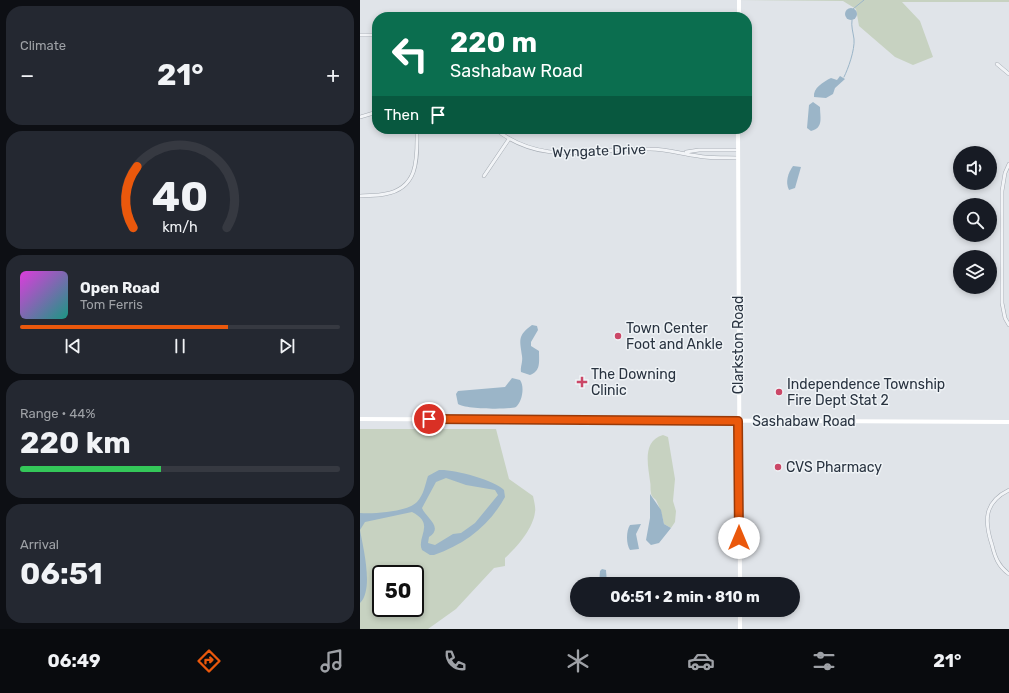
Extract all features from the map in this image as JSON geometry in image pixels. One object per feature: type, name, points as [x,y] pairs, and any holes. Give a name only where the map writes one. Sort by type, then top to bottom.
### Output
[{"type":"main road","points":[[738,0],[738,12]]},
{"type":"main road","name":"Clarkston Road","points":[[738,134],[738,421],[740,577]]},
{"type":"main road","name":"Sashabaw Road","points":[[360,419],[1009,422]]},
{"type":"main road","points":[[740,617],[740,629]]},
{"type":"street","points":[[360,35],[372,35]]},
{"type":"street","points":[[997,64],[1009,74]]},
{"type":"street","points":[[360,113],[361,117],[372,114]]},
{"type":"street","points":[[360,196],[393,192],[405,185],[410,179],[416,159],[417,134]]},
{"type":"street","name":"Wyngate Drive","points":[[502,134],[524,147],[550,153],[642,149],[684,152],[699,150],[738,150]]},
{"type":"street","points":[[484,176],[509,139]]},
{"type":"street","name":"Wyngate Drive","points":[[684,152],[699,157],[738,158]]},
{"type":"street","points":[[1009,164],[1005,173],[1002,191],[1002,303],[1005,318],[1009,325]]},
{"type":"street","points":[[1009,490],[999,496],[991,505],[986,518],[986,527],[997,561],[1009,574]]},
{"type":"green space","points":[[738,0],[1009,0],[1009,2],[902,2],[920,21],[933,57],[913,65],[895,57],[859,26],[856,9],[843,1]]},
{"type":"green space","points":[[360,429],[496,429],[509,479],[533,496],[535,509],[534,518],[528,531],[505,558],[505,566],[494,568],[456,609],[428,629],[360,629]]},
{"type":"green space","points":[[663,435],[668,437],[675,479],[673,501],[676,511],[675,522],[671,528],[664,524],[661,512],[652,495],[648,468],[649,448],[656,438]]},
{"type":"water","points":[[849,8],[853,8],[857,14],[853,20],[849,20],[845,16],[845,12]]},
{"type":"water","points":[[840,76],[845,79],[835,88],[833,94],[826,98],[814,97],[815,91],[822,83],[831,78],[837,80]]},
{"type":"water","points":[[813,102],[820,107],[820,125],[815,130],[811,131],[807,128],[809,105]]},
{"type":"water","points":[[793,166],[801,167],[795,188],[789,190],[787,184],[788,178]]},
{"type":"water","points":[[532,325],[537,326],[538,330],[531,342],[531,346],[539,351],[539,362],[538,369],[530,375],[521,372],[522,358],[520,342],[524,332]]},
{"type":"water","points":[[512,378],[520,380],[523,390],[516,407],[486,408],[468,407],[458,404],[456,394],[458,391],[505,387]]},
{"type":"water","points":[[439,470],[454,471],[483,479],[499,486],[504,490],[505,497],[492,517],[484,525],[475,533],[456,545],[434,555],[430,555],[422,550],[421,540],[424,531],[423,521],[412,512],[365,522],[360,530],[360,513],[390,512],[406,508],[417,502],[424,489],[428,476]],"holes":[[[446,478],[466,485],[495,490],[498,495],[475,523],[461,533],[453,534],[435,545],[428,543],[429,537],[435,530],[433,522],[422,508],[436,482]]]},
{"type":"water","points":[[650,494],[661,510],[664,524],[671,528],[659,543],[651,545],[646,540],[650,518]]},
{"type":"water","points":[[641,524],[636,534],[639,549],[630,550],[627,541],[627,534],[630,525]]},
{"type":"water","points":[[360,530],[367,579],[364,597],[360,603]]},
{"type":"water","points":[[602,569],[606,570],[606,577],[600,577],[600,571]]},
{"type":"waterway","points":[[853,9],[864,0]]},
{"type":"waterway","points":[[844,77],[853,48],[854,39],[852,20]]},
{"type":"place","name":"Town Center Foot and Ankle","points":[[618,336]]},
{"type":"place","name":"The Downing Clinic","points":[[582,382]]},
{"type":"place","name":"Independence Township Fire Dept Stat 2","points":[[779,392]]},
{"type":"place","name":"CVS Pharmacy","points":[[778,467]]},
{"type":"route","points":[[429,419],[738,421],[739,538]]}]
